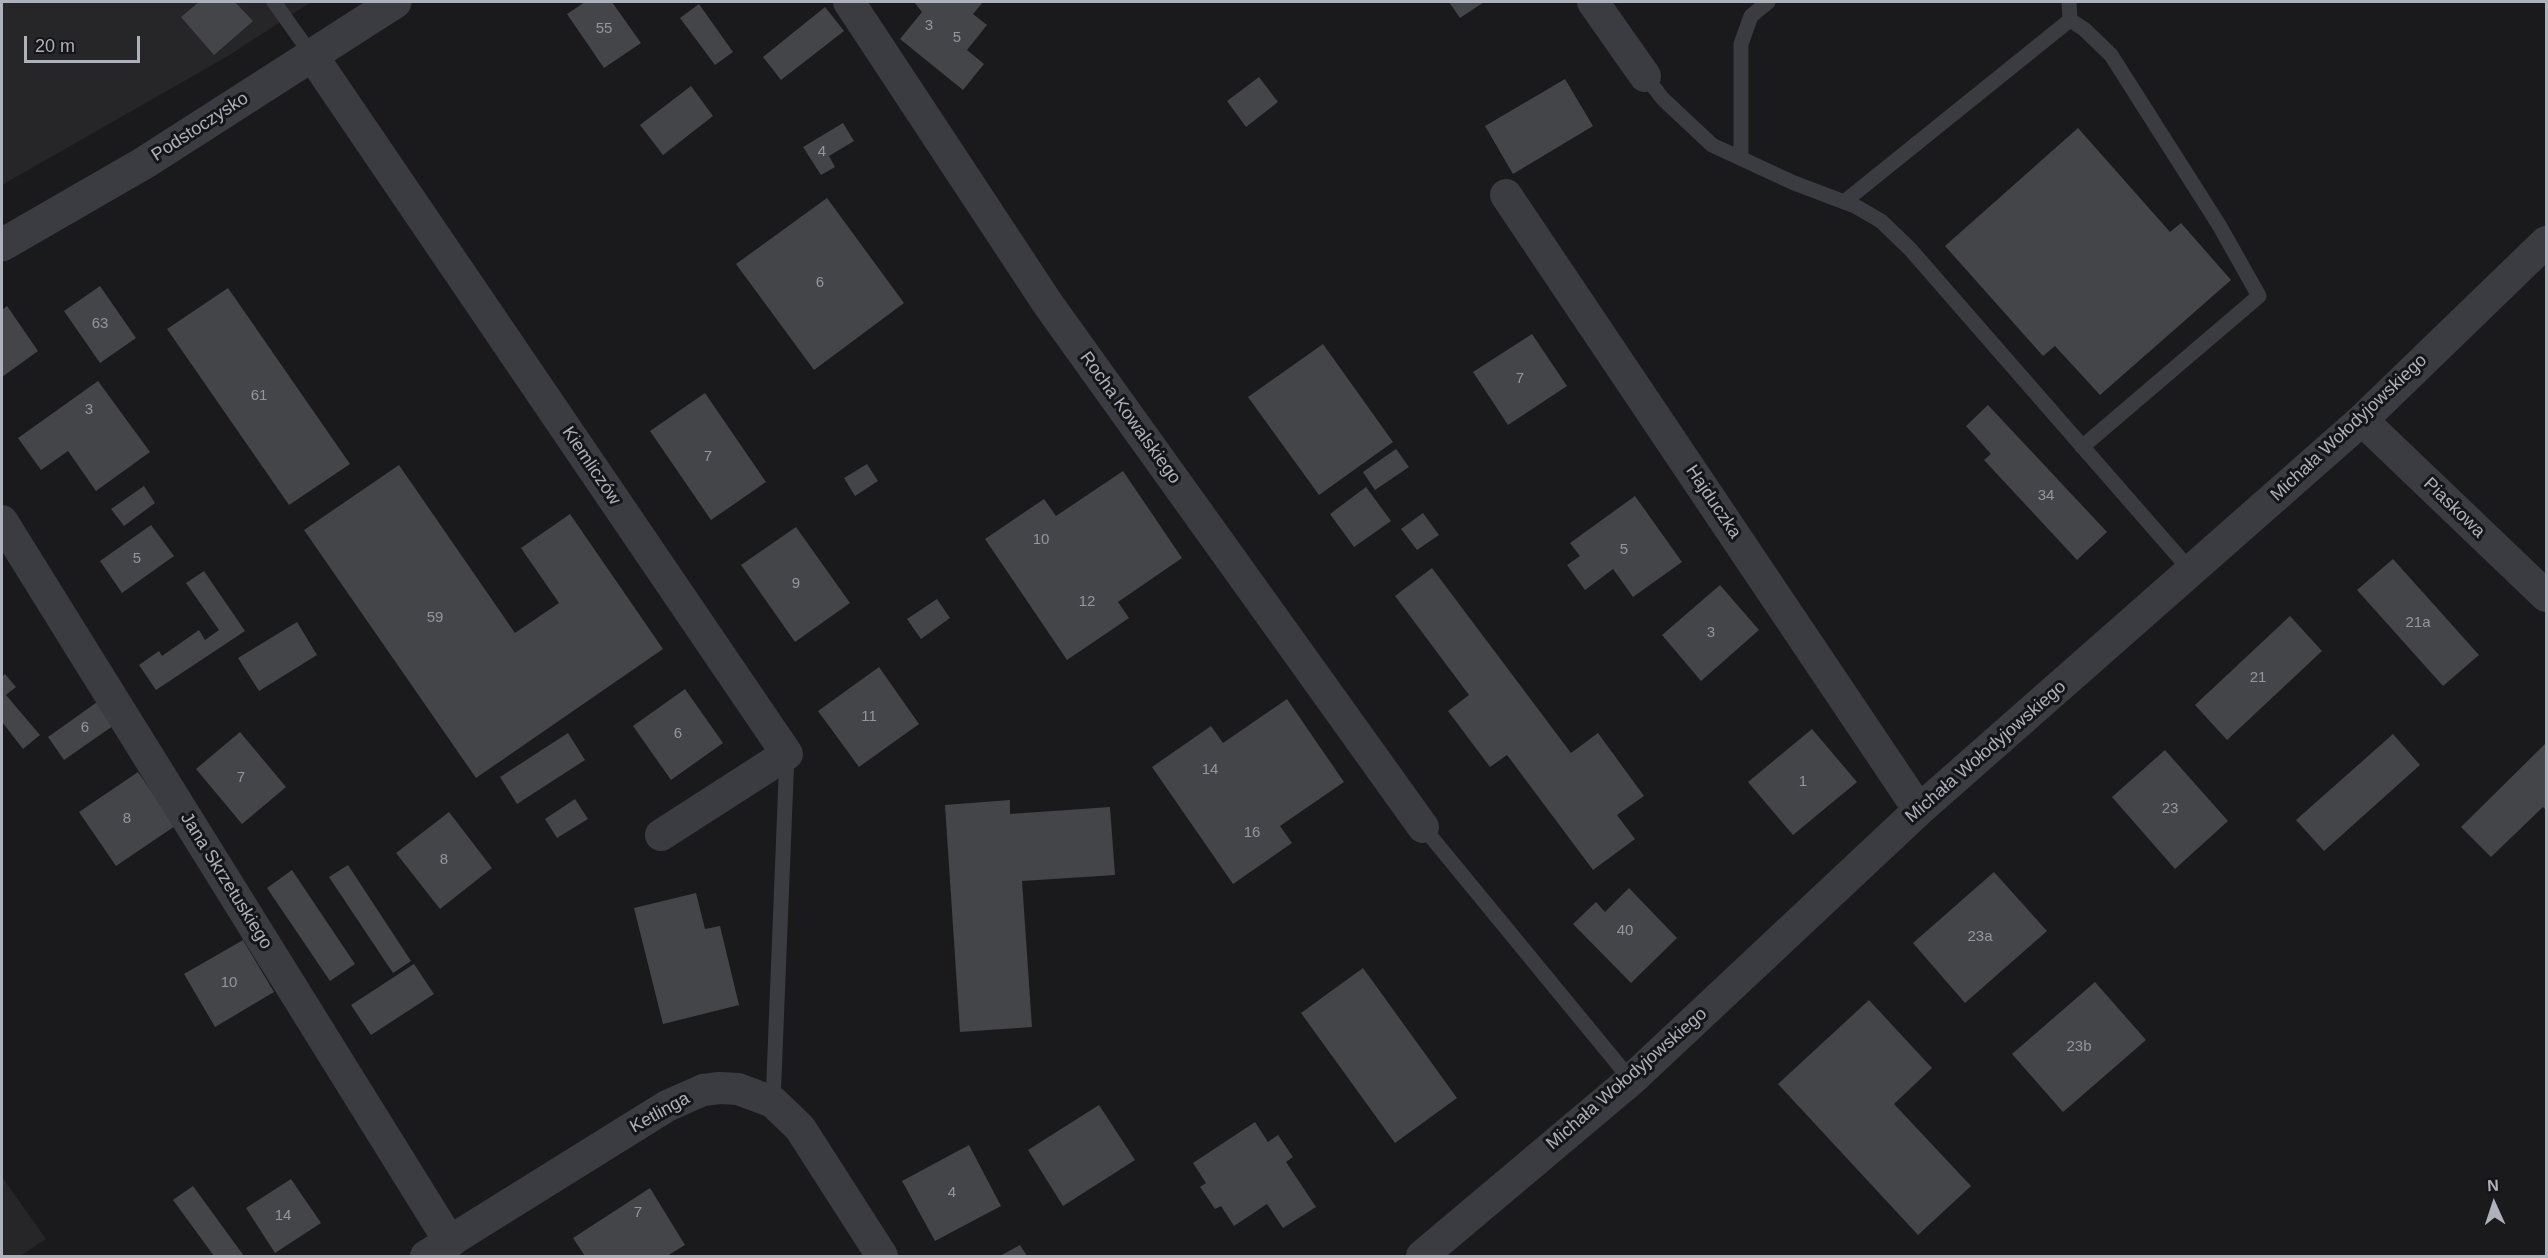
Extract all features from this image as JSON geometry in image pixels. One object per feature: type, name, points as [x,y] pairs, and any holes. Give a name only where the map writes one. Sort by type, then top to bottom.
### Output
[{"type":"street","name":"Podstoczysko","points":[[2,245],[144,163],[395,2]]},
{"type":"street","name":"Rocha Kowalskiego","points":[[849,2],[1048,303],[1423,827]]},
{"type":"street","points":[[1593,2],[1645,76]]},
{"type":"street","name":"Kiemliczów","points":[[311,54],[787,754]]},
{"type":"street","name":"Hajduczka","points":[[1506,195],[1919,810]]},
{"type":"street","name":"Michała Wołodyjowskiego","points":[[1422,1257],[1631,1080],[1919,810],[2362,420],[2547,242]]},
{"type":"street","name":"Piaskowa","points":[[2362,420],[2547,596]]},
{"type":"street","name":"Jana Skrzetuskiego","points":[[2,521],[438,1249]]},
{"type":"street","points":[[661,835],[787,754]]},
{"type":"street","name":"Ketlinga","points":[[438,1249],[667,1106],[703,1090],[738,1089],[773,1102],[800,1128],[882,1257]]},
{"type":"lane","points":[[274,2],[311,54]]},
{"type":"lane","points":[[1741,158],[1742,44],[1751,16],[1768,2]]},
{"type":"lane","points":[[2069,2],[2070,20]]},
{"type":"lane","points":[[1844,202],[2070,20]]},
{"type":"lane","points":[[2070,20],[2084,29],[2112,55],[2219,225],[2259,296],[2082,447]]},
{"type":"lane","points":[[1645,76],[1663,99],[1712,145],[1844,202],[1881,221],[1910,249],[2191,571]]},
{"type":"lane","points":[[773,1102],[787,754]]},
{"type":"lane","points":[[1423,827],[1631,1080]]},
{"type":"shaded area","points":[[2,2],[311,2],[228,56],[2,185]]},
{"type":"shaded area","points":[[2,1177],[46,1239],[20,1256],[2,1256]]},
{"type":"building","points":[[199,2],[235,2],[253,21],[214,55],[181,17]]},
{"type":"building","points":[[585,2],[612,2],[641,43],[604,68],[567,14]]},
{"type":"building","points":[[914,2],[983,2],[973,14],[987,25],[967,50],[984,64],[963,90],[900,39],[922,12]]},
{"type":"building","points":[[1449,2],[1484,2],[1460,18]]},
{"type":"building","points":[[699,4],[733,52],[715,65],[680,18]]},
{"type":"building","points":[[825,7],[844,31],[781,80],[763,57]]},
{"type":"building","points":[[1259,77],[1278,102],[1246,127],[1227,101]]},
{"type":"building","points":[[1565,79],[1593,126],[1513,174],[1485,126]]},
{"type":"building","points":[[691,86],[713,116],[663,155],[640,125]]},
{"type":"building","points":[[843,123],[854,141],[829,156],[835,167],[821,175],[803,147]]},
{"type":"building","points":[[2078,128],[2170,232],[2181,223],[2231,280],[2100,395],[2055,346],[2043,356],[1945,246]]},
{"type":"building","points":[[827,198],[904,303],[814,370],[736,264]]},
{"type":"building","points":[[100,286],[136,338],[100,363],[64,311]]},
{"type":"building","points":[[228,288],[350,464],[289,505],[167,329]]},
{"type":"building","points":[[7,306],[38,351],[2,377],[2,310]]},
{"type":"building","points":[[1532,334],[1567,386],[1508,425],[1473,372]]},
{"type":"building","points":[[1323,344],[1393,442],[1319,495],[1248,397]]},
{"type":"building","points":[[98,381],[150,452],[96,491],[68,451],[41,470],[18,438]]},
{"type":"building","points":[[705,393],[766,482],[711,520],[650,431]]},
{"type":"building","points":[[1988,405],[2107,532],[2077,560],[1984,460],[1991,454],[1966,426]]},
{"type":"building","points":[[1396,449],[1409,467],[1375,490],[1363,472]]},
{"type":"building","points":[[867,464],[878,481],[855,496],[844,478]]},
{"type":"building","points":[[399,465],[515,633],[559,603],[521,548],[570,514],[663,649],[476,778],[304,530]]},
{"type":"building","points":[[1123,471],[1182,558],[1118,602],[1129,618],[1067,660],[985,539],[1044,499],[1056,516]]},
{"type":"building","points":[[144,486],[155,503],[124,526],[111,509]]},
{"type":"building","points":[[1366,487],[1391,521],[1354,547],[1330,514]]},
{"type":"building","points":[[1635,496],[1682,562],[1633,597],[1613,569],[1585,590],[1567,565],[1580,556],[1570,543]]},
{"type":"building","points":[[1423,513],[1439,535],[1417,550],[1401,529]]},
{"type":"building","points":[[151,525],[174,556],[122,593],[100,561]]},
{"type":"building","points":[[796,527],[850,603],[795,642],[741,565]]},
{"type":"building","points":[[2393,559],[2479,655],[2443,686],[2357,590]]},
{"type":"building","points":[[1432,568],[1571,753],[1598,733],[1644,796],[1617,815],[1635,839],[1593,870],[1507,755],[1490,767],[1448,711],[1469,695],[1395,596]]},
{"type":"building","points":[[204,571],[245,631],[156,690],[139,665],[159,651],[162,656],[199,630],[205,640],[219,630],[186,583]]},
{"type":"building","points":[[1720,585],[1759,630],[1701,681],[1662,635]]},
{"type":"building","points":[[937,599],[950,618],[921,639],[907,619]]},
{"type":"building","points":[[2290,616],[2322,651],[2227,740],[2195,705]]},
{"type":"building","points":[[297,622],[317,655],[259,691],[238,658]]},
{"type":"building","points":[[879,667],[919,724],[859,767],[818,711]]},
{"type":"building","points":[[5,674],[16,687],[6,695],[40,735],[23,749],[2,722],[2,677]]},
{"type":"building","points":[[685,689],[723,743],[671,780],[633,726]]},
{"type":"building","points":[[107,695],[123,719],[64,760],[48,737]]},
{"type":"building","points":[[1287,699],[1344,782],[1280,826],[1292,843],[1233,884],[1152,767],[1211,726],[1223,743]]},
{"type":"building","points":[[1812,729],[1857,782],[1793,835],[1748,782]]},
{"type":"building","points":[[240,732],[286,787],[242,824],[196,769]]},
{"type":"building","points":[[568,733],[585,760],[517,804],[500,777]]},
{"type":"building","points":[[2393,734],[2420,765],[2324,851],[2296,820]]},
{"type":"building","points":[[2546,743],[2546,810],[2543,807],[2491,857],[2461,827]]},
{"type":"building","points":[[2165,750],[2228,821],[2175,869],[2112,797]]},
{"type":"building","points":[[138,772],[175,826],[116,866],[79,812]]},
{"type":"building","points":[[575,799],[588,819],[557,838],[545,819]]},
{"type":"building","points":[[1010,800],[1010,814],[1110,807],[1115,875],[1022,881],[1032,1027],[960,1032],[945,805]]},
{"type":"building","points":[[449,812],[492,868],[440,909],[396,853]]},
{"type":"building","points":[[348,865],[411,961],[393,973],[329,877]]},
{"type":"building","points":[[292,870],[355,964],[330,981],[267,888]]},
{"type":"building","points":[[1994,872],[2047,931],[1965,1003],[1913,943]]},
{"type":"building","points":[[1629,888],[1677,938],[1631,983],[1573,924],[1596,902],[1605,912]]},
{"type":"building","points":[[696,893],[705,929],[720,926],[739,1005],[663,1024],[634,908]]},
{"type":"building","points":[[243,940],[274,992],[215,1027],[184,974]]},
{"type":"building","points":[[414,964],[434,994],[371,1035],[351,1005]]},
{"type":"building","points":[[1363,968],[1457,1098],[1395,1143],[1301,1013]]},
{"type":"building","points":[[2095,982],[2146,1040],[2063,1112],[2012,1054]]},
{"type":"building","points":[[1869,1000],[1932,1068],[1894,1104],[1971,1186],[1918,1235],[1778,1084]]},
{"type":"building","points":[[1099,1105],[1135,1160],[1063,1206],[1028,1150]]},
{"type":"building","points":[[1255,1122],[1268,1142],[1278,1135],[1293,1157],[1286,1162],[1316,1207],[1283,1228],[1267,1204],[1234,1226],[1221,1206],[1215,1209],[1200,1187],[1206,1183],[1193,1163]]},
{"type":"building","points":[[969,1145],[1001,1206],[935,1241],[902,1181]]},
{"type":"building","points":[[291,1179],[321,1223],[275,1253],[246,1208]]},
{"type":"building","points":[[193,1186],[244,1256],[214,1256],[173,1200]]},
{"type":"building","points":[[650,1188],[685,1245],[667,1256],[585,1256],[573,1238]]},
{"type":"building","points":[[1020,1245],[1027,1256],[1000,1256]]}]
